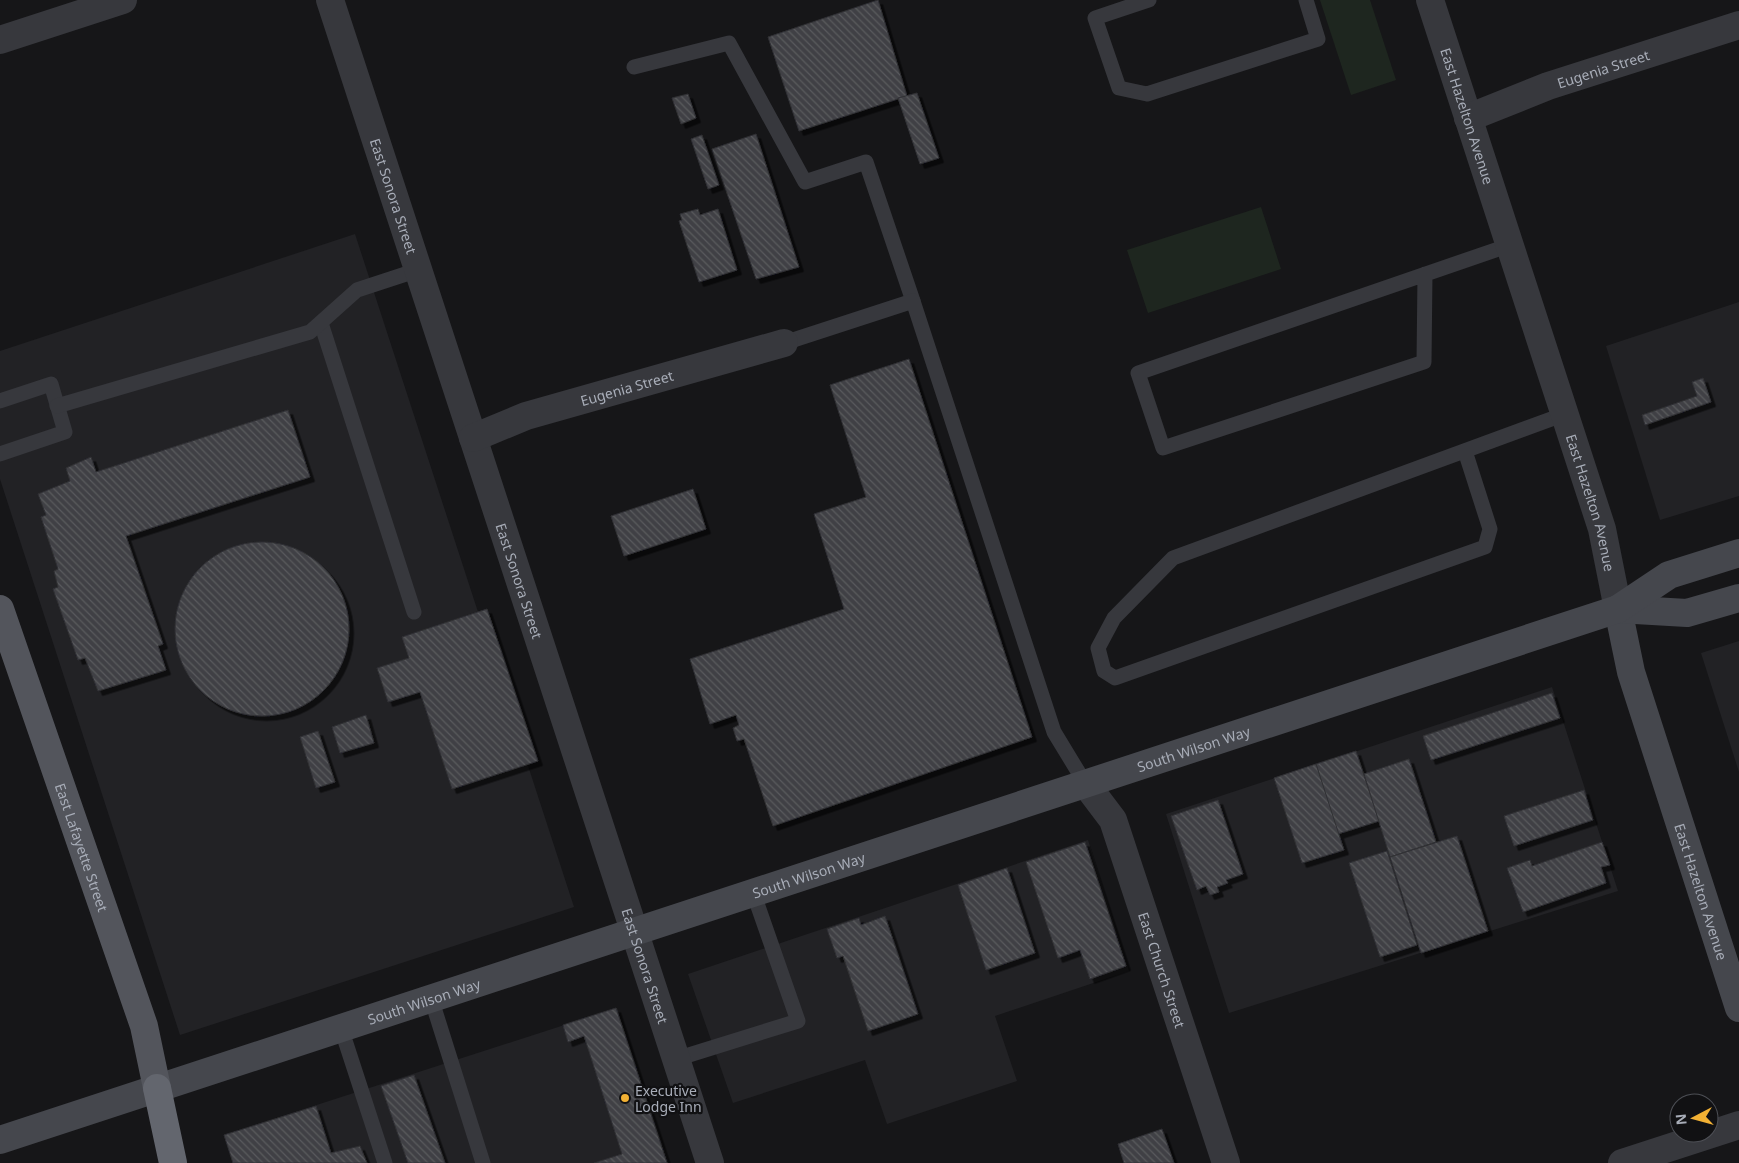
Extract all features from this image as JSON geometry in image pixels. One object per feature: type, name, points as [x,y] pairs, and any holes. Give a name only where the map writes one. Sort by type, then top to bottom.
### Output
[{"type":"highway","points":[[157,1088],[173,1163]]},
{"type":"main road","name":"South Wilson Way","points":[[0,1140],[1086,782],[1618,609],[1669,575],[1739,553]]},
{"type":"main road","name":"South Wilson Way","points":[[1618,609],[1687,613],[1739,598]]},
{"type":"main road","name":"East Lafayette Street","points":[[0,609],[144,1026],[157,1088]]},
{"type":"main road","name":"East Hazelton Avenue","points":[[1618,609],[1631,672],[1739,1008]]},
{"type":"street","points":[[0,40],[123,0]]},
{"type":"street","name":"East Sonora Street","points":[[330,0],[710,1163]]},
{"type":"street","name":"East Hazelton Avenue","points":[[1430,0],[1602,530],[1618,609]]},
{"type":"street","name":"Eugenia Street","points":[[1468,118],[1548,86],[1739,25]]},
{"type":"street","name":"Eugenia Street","points":[[473,438],[526,416],[784,343]]},
{"type":"street","name":"East Church Street","points":[[1086,782],[1113,820],[1226,1163]]},
{"type":"street","points":[[1622,1163],[1739,1125]]},
{"type":"lane","points":[[1149,0],[1095,18],[1119,88],[1147,94],[1318,39],[1306,0]]},
{"type":"lane","points":[[634,66],[729,44],[805,182],[866,162],[1054,732],[1086,782]]},
{"type":"lane","points":[[1425,274],[1424,362],[1163,448],[1138,373],[1425,274],[1510,245]]},
{"type":"lane","points":[[57,406],[310,332],[357,290],[418,270]]},
{"type":"lane","points":[[784,343],[913,301]]},
{"type":"lane","points":[[320,323],[414,612]]},
{"type":"lane","points":[[0,400],[50,384],[65,432],[0,454]]},
{"type":"lane","points":[[1465,451],[1490,530],[1485,547],[1115,678],[1104,671],[1098,648],[1114,618],[1173,558],[1565,414]]},
{"type":"lane","points":[[676,1060],[798,1021],[753,892]]},
{"type":"lane","points":[[431,998],[483,1163]]},
{"type":"lane","points":[[341,1028],[385,1163]]},
{"type":"shaded area","points":[[1320,0],[1370,0],[1396,80],[1351,95]]},
{"type":"shaded area","points":[[1261,207],[1281,269],[1148,313],[1127,250]]},
{"type":"shaded area","points":[[355,234],[574,907],[180,1035],[0,479],[0,351]]},
{"type":"shaded area","points":[[1739,302],[1739,496],[1660,520],[1606,346]]},
{"type":"shaded area","points":[[1739,641],[1739,772],[1701,653]]},
{"type":"shaded area","points":[[1552,687],[1618,891],[1229,1013],[1166,814]]},
{"type":"shaded area","points":[[1088,840],[1129,971],[995,1016],[1017,1081],[887,1124],[865,1060],[733,1103],[688,974]]},
{"type":"shaded area","points":[[617,1008],[669,1163],[233,1163],[224,1135]]},
{"type":"building","points":[[878,0],[907,96],[799,131],[768,37]]},
{"type":"building","points":[[917,93],[939,158],[920,164],[898,98]]},
{"type":"building","points":[[688,94],[696,118],[681,124],[672,98]]},
{"type":"building","points":[[756,134],[799,267],[756,279],[712,149]]},
{"type":"building","points":[[702,135],[719,185],[708,189],[691,139]]},
{"type":"building","points":[[698,209],[700,215],[718,209],[737,270],[699,282],[679,221],[682,220],[680,214]]},
{"type":"building","points":[[909,359],[1032,737],[773,826],[744,739],[737,741],[733,728],[739,725],[736,715],[710,724],[690,659],[844,609],[814,514],[866,497],[830,385]]},
{"type":"building","points":[[1703,378],[1711,402],[1645,425],[1642,415],[1697,396],[1692,382]]},
{"type":"building","points":[[288,410],[310,477],[126,536],[163,644],[158,646],[166,670],[98,691],[85,658],[78,660],[53,589],[58,587],[54,571],[58,569],[41,517],[46,515],[38,494],[70,481],[66,468],[91,457],[96,472]]},
{"type":"building","points":[[693,489],[706,529],[624,556],[611,516]]},
{"type":"building","points":[[271,542],[295,548],[310,556],[324,567],[335,581],[343,596],[348,612],[348,646],[343,662],[335,677],[324,691],[310,702],[295,710],[279,715],[253,716],[229,710],[214,702],[200,691],[189,677],[181,662],[176,646],[175,620],[181,596],[189,581],[200,567],[214,556],[229,548],[245,543]]},
{"type":"building","points":[[487,609],[538,761],[452,789],[420,692],[388,702],[377,668],[409,658],[402,637]]},
{"type":"building","points":[[1552,693],[1560,718],[1431,760],[1423,736]]},
{"type":"building","points":[[366,715],[374,743],[340,753],[332,727]]},
{"type":"building","points":[[318,731],[335,782],[316,788],[300,737]]},
{"type":"building","points":[[1356,751],[1379,821],[1338,834],[1316,764]]},
{"type":"building","points":[[1409,759],[1436,842],[1390,857],[1364,774]]},
{"type":"building","points":[[1316,764],[1344,850],[1302,863],[1274,778]]},
{"type":"building","points":[[1584,790],[1593,820],[1514,846],[1504,816]]},
{"type":"building","points":[[1218,800],[1243,874],[1226,880],[1228,883],[1217,887],[1219,892],[1210,895],[1206,886],[1197,890],[1171,816]]},
{"type":"building","points":[[1457,836],[1488,931],[1421,953],[1390,857]]},
{"type":"building","points":[[1085,842],[1126,966],[1090,979],[1080,950],[1058,958],[1026,862]]},
{"type":"building","points":[[1602,842],[1610,865],[1601,867],[1606,883],[1523,912],[1507,868],[1530,860],[1532,866]]},
{"type":"building","points":[[1387,851],[1417,945],[1380,957],[1349,863]]},
{"type":"building","points":[[1007,868],[1035,953],[986,970],[958,885]]},
{"type":"building","points":[[885,916],[918,1014],[868,1031],[843,956],[837,958],[827,929],[859,918],[861,925]]},
{"type":"building","name":"Executive Lodge Inn","points":[[616,1008],[667,1163],[594,1163],[622,1154],[584,1036],[568,1042],[563,1025]]},
{"type":"building","points":[[414,1075],[445,1163],[408,1163],[381,1086]]},
{"type":"building","points":[[316,1106],[331,1153],[360,1146],[367,1163],[233,1163],[224,1135]]},
{"type":"building","points":[[1162,1129],[1174,1163],[1124,1163],[1118,1144]]},
{"type":"place","name":"Executive Lodge Inn","points":[[625,1098]]}]
